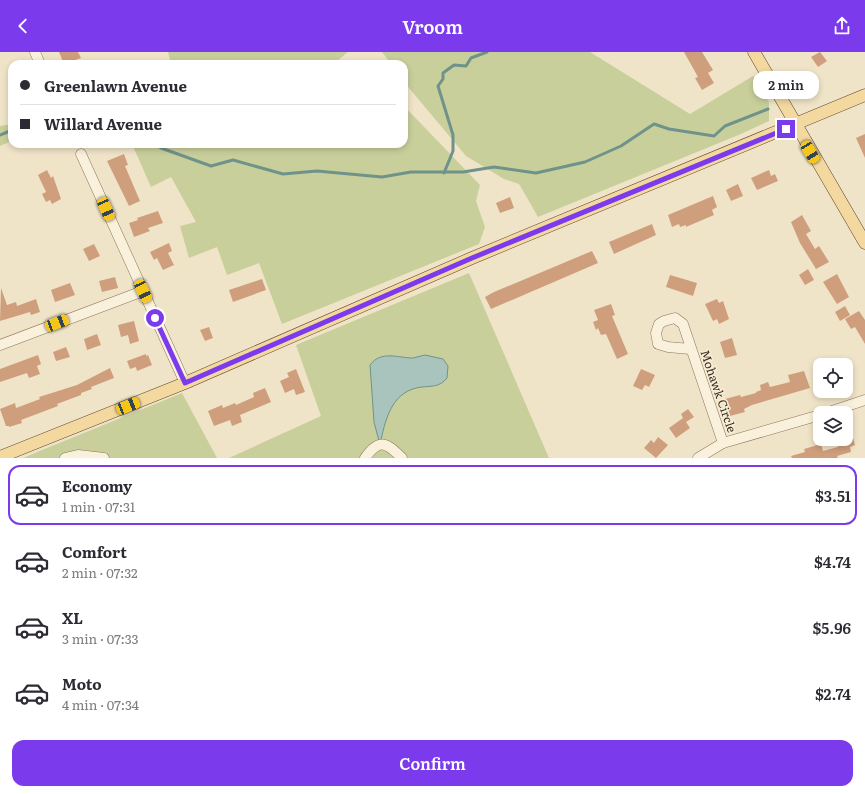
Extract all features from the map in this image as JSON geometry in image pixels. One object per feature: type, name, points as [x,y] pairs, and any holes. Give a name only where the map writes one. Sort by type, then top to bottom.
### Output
[{"type":"main road","points":[[754,52],[865,243]]},
{"type":"main road","points":[[0,457],[185,383],[472,258],[865,95]]},
{"type":"street","points":[[81,154],[185,383]]},
{"type":"street","points":[[0,345],[143,291]]},
{"type":"street","name":"Mohawk Circle","points":[[690,349],[702,376],[723,443]]},
{"type":"street","points":[[847,406],[865,400]]},
{"type":"street","points":[[698,458],[723,443],[813,417]]},
{"type":"street","points":[[365,458],[372,448],[383,444],[390,446],[402,458]]},
{"type":"street","points":[[65,458],[78,455],[104,458]]},
{"type":"green space","points":[[168,52],[348,52],[338,60],[170,60]]},
{"type":"green space","points":[[382,52],[590,52],[690,114],[753,76],[769,102],[769,121],[741,134],[538,217],[519,184],[504,179],[466,156],[408,87],[408,60],[388,60]]},
{"type":"green space","points":[[408,110],[480,185],[476,201],[485,227],[479,244],[282,324],[259,263],[227,275],[217,247],[189,258],[180,226],[196,222],[171,177],[151,187],[134,148],[408,148]]},
{"type":"green space","points":[[8,125],[8,143],[0,146],[0,126]]},
{"type":"green space","points":[[469,273],[549,458],[229,458],[321,416],[296,345]]},
{"type":"green space","points":[[182,393],[217,458],[23,458],[42,450]]},
{"type":"water","points":[[425,355],[443,359],[448,366],[447,378],[439,385],[412,389],[404,393],[392,406],[385,422],[381,440],[379,441],[374,422],[370,365],[374,360],[384,356],[413,358]]},
{"type":"building","points":[[59,52],[78,52],[81,58],[75,60],[62,60]]},
{"type":"building","points":[[684,52],[702,52],[713,70],[708,73],[714,83],[702,90],[695,78],[698,77]]},
{"type":"building","points":[[820,52],[827,61],[818,67],[811,57]]},
{"type":"building","points":[[865,134],[865,158],[856,138]]},
{"type":"building","points":[[124,154],[128,165],[125,166],[140,201],[129,206],[107,161]]},
{"type":"building","points":[[47,170],[51,178],[53,176],[61,199],[52,204],[50,200],[46,202],[42,194],[46,192],[38,175]]},
{"type":"building","points":[[769,170],[771,176],[775,174],[778,181],[757,190],[751,178]]},
{"type":"building","points":[[738,184],[743,196],[731,201],[726,190]]},
{"type":"building","points":[[713,196],[717,207],[712,210],[714,215],[686,227],[686,225],[680,227],[679,224],[672,227],[668,215]]},
{"type":"building","points":[[510,197],[514,208],[500,213],[496,203]]},
{"type":"building","points":[[158,211],[163,223],[148,228],[150,231],[134,237],[129,223],[138,220],[137,218]]},
{"type":"building","points":[[802,215],[811,231],[806,234],[815,249],[819,246],[829,262],[816,269],[800,243],[791,222]]},
{"type":"building","points":[[652,224],[656,235],[614,254],[609,242]]},
{"type":"building","points":[[169,243],[172,251],[168,253],[174,265],[163,270],[157,258],[154,260],[150,252]]},
{"type":"building","points":[[94,244],[100,256],[89,261],[83,249]]},
{"type":"building","points":[[592,251],[598,263],[491,309],[485,297],[494,292]]},
{"type":"building","points":[[808,269],[814,280],[805,285],[799,275]]},
{"type":"building","points":[[837,274],[849,297],[837,304],[823,282]]},
{"type":"building","points":[[670,275],[697,283],[693,296],[666,287]]},
{"type":"building","points":[[115,277],[118,288],[102,292],[99,281]]},
{"type":"building","points":[[262,279],[266,290],[233,302],[229,290]]},
{"type":"building","points":[[70,283],[75,295],[55,302],[51,290]]},
{"type":"building","points":[[1,288],[7,305],[16,302],[17,306],[36,299],[40,312],[31,315],[30,312],[0,321]]},
{"type":"building","points":[[717,299],[719,303],[723,301],[729,319],[719,324],[717,319],[713,321],[705,304]]},
{"type":"building","points":[[611,304],[615,315],[612,316],[628,354],[617,359],[606,334],[601,335],[598,328],[596,330],[593,322],[598,320],[594,310]]},
{"type":"building","points":[[845,306],[850,315],[840,321],[835,312]]},
{"type":"building","points":[[859,311],[865,320],[865,344],[855,327],[851,329],[845,319]]},
{"type":"building","points":[[134,321],[139,341],[130,344],[128,335],[121,337],[118,325]]},
{"type":"building","points":[[209,327],[213,338],[205,341],[200,330]]},
{"type":"building","points":[[97,334],[101,345],[87,350],[84,339]]},
{"type":"building","points":[[732,338],[737,355],[725,358],[720,342]]},
{"type":"building","points":[[66,347],[70,357],[56,361],[53,352]]},
{"type":"building","points":[[146,354],[146,356],[148,355],[152,365],[137,371],[136,367],[130,369],[127,361]]},
{"type":"building","points":[[38,355],[41,364],[37,366],[40,374],[29,378],[27,373],[0,382],[0,369]]},
{"type":"building","points":[[110,368],[114,378],[91,387],[92,389],[81,393],[81,395],[57,404],[58,406],[21,420],[22,423],[9,427],[6,426],[0,409],[15,403],[16,408],[40,399],[39,397],[77,385]]},
{"type":"building","points":[[296,369],[305,392],[296,395],[294,389],[285,393],[280,381],[289,377],[287,373]]},
{"type":"building","points":[[641,369],[655,375],[649,387],[645,385],[642,390],[633,386]]},
{"type":"building","points":[[804,371],[810,388],[752,405],[744,409],[745,412],[730,416],[725,399],[756,393],[761,390],[760,385],[768,382],[770,387],[790,382],[788,375]]},
{"type":"building","points":[[265,388],[271,402],[240,415],[242,422],[232,426],[230,420],[214,426],[208,411],[222,405],[223,408],[235,403],[236,405],[254,397],[253,393]]},
{"type":"building","points":[[688,409],[694,417],[686,422],[690,428],[676,438],[669,428],[683,418],[681,414]]},
{"type":"building","points":[[658,437],[668,445],[656,458],[644,448],[651,440],[654,443]]},
{"type":"building","points":[[814,446],[822,446],[823,451],[838,447],[852,446],[850,447],[851,452],[837,456],[838,458],[792,458],[791,456],[805,452],[804,449]]},
{"type":"waterway","points":[[444,173],[453,151],[453,135],[438,86],[443,79],[443,73],[454,65],[466,66],[471,58],[487,52]]},
{"type":"waterway","points":[[161,148],[211,166],[233,160],[283,174],[317,171],[382,177],[411,172],[463,172],[494,167],[536,173],[585,162],[621,146],[654,124],[669,129],[714,136],[725,126],[768,109]]},
{"type":"waterway","points":[[0,135],[8,132]]},
{"type":"route","points":[[155,318],[185,383],[472,258],[786,129]]}]
